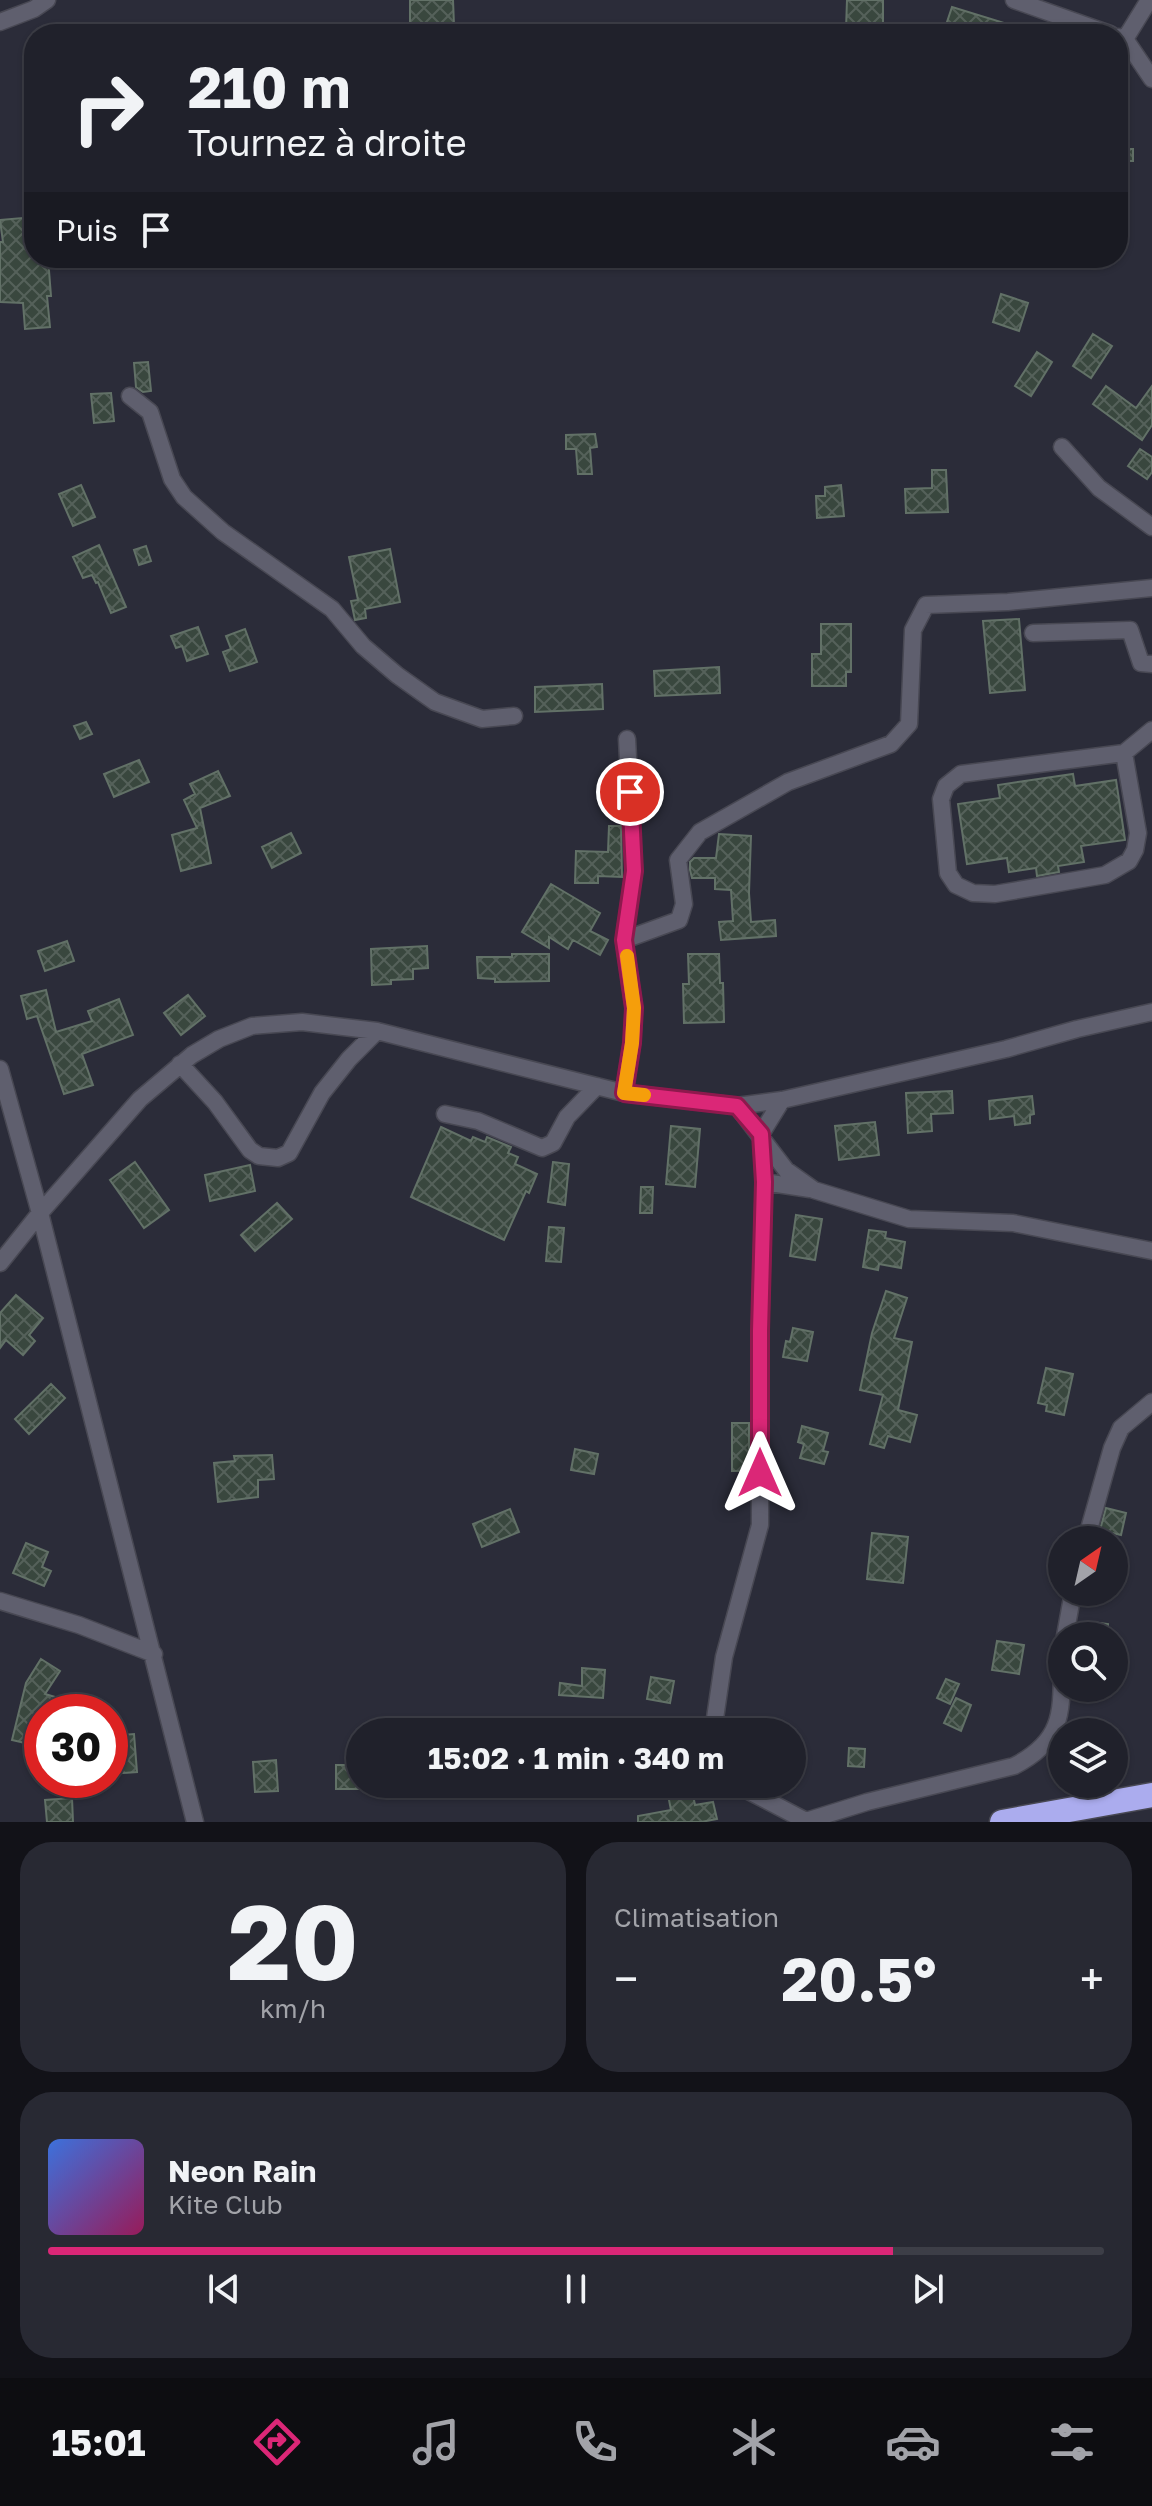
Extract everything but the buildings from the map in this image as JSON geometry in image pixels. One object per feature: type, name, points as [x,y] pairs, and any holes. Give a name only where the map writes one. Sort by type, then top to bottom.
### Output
[{"type":"highway","points":[[1002,1822],[1152,1795]]},
{"type":"street","points":[[0,22],[34,9],[47,0]]},
{"type":"street","points":[[1014,0],[1081,24]]},
{"type":"street","points":[[1128,25],[1149,0]]},
{"type":"street","points":[[1128,49],[1152,79]]},
{"type":"street","points":[[130,396],[150,412],[172,479],[184,497],[223,532],[332,609],[363,646],[435,702],[482,719],[514,716]]},
{"type":"street","points":[[1062,447],[1099,488],[1152,527]]},
{"type":"street","points":[[624,940],[679,920],[684,904],[678,860],[700,832],[788,782],[891,744],[909,724],[913,630],[926,605],[1008,602],[1152,588]]},
{"type":"street","points":[[1033,633],[1130,630],[1141,663],[1152,664]]},
{"type":"street","points":[[1124,753],[1138,833],[1129,861],[1105,875],[995,894],[973,893],[956,885],[948,873],[941,799],[946,786],[961,774],[1124,753],[1152,730]]},
{"type":"street","points":[[624,1093],[634,1008],[624,940],[634,871],[627,739]]},
{"type":"street","points":[[0,1263],[120,1120],[180,1064],[219,1039],[252,1026],[302,1022],[377,1031],[624,1093],[737,1106],[782,1100],[1152,1012]]},
{"type":"street","points":[[180,1064],[215,1102],[250,1150],[259,1156],[278,1158],[289,1153],[322,1093],[377,1031]]},
{"type":"street","points":[[0,1069],[40,1213],[195,1822]]},
{"type":"street","points":[[445,1114],[478,1121],[542,1148],[553,1143],[567,1117],[597,1086]]},
{"type":"street","points":[[715,1718],[724,1657],[760,1525],[764,1182],[761,1134],[782,1100]]},
{"type":"street","points":[[737,1106],[786,1170],[814,1190]]},
{"type":"street","points":[[764,1182],[814,1190],[909,1219],[1013,1223],[1152,1251]]},
{"type":"street","points":[[1090,1526],[1112,1448],[1121,1428],[1152,1402]]},
{"type":"street","points":[[0,1601],[79,1625],[154,1654]]},
{"type":"street","points":[[762,1798],[807,1822],[867,1802],[1014,1766],[1032,1757],[1054,1733],[1060,1719],[1061,1702]]},
{"type":"slow traffic","points":[[627,956],[634,1008],[624,1093],[644,1095]]},
{"type":"route","points":[[630,792],[634,871],[624,940],[634,1008],[624,1093],[737,1106],[761,1134],[764,1182],[760,1473]]}]
